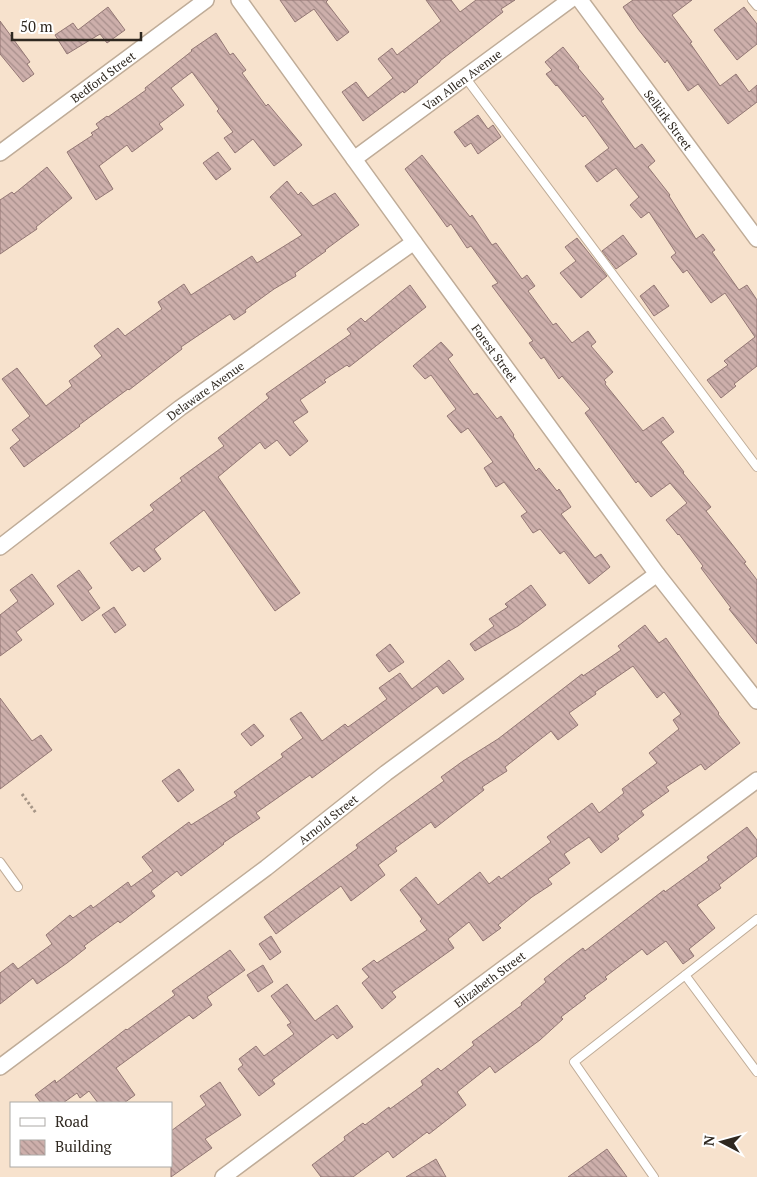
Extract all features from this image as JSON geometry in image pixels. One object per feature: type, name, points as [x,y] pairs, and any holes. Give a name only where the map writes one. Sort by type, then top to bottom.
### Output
[{"type":"street","name":"Bedford Street","points":[[0,153],[206,0]]},
{"type":"street","name":"Forest Street","points":[[239,0],[657,574],[757,701]]},
{"type":"street","name":"Van Allen Avenue","points":[[354,159],[570,0]]},
{"type":"street","name":"Selkirk Street","points":[[580,0],[757,239]]},
{"type":"street","name":"Delaware Avenue","points":[[0,547],[180,408],[414,242]]},
{"type":"street","name":"Arnold Street","points":[[0,1067],[266,868],[386,773],[657,574]]},
{"type":"street","name":"Elizabeth Street","points":[[223,1177],[757,780]]},
{"type":"lane","points":[[752,0],[757,6]]},
{"type":"lane","points":[[465,77],[757,467]]},
{"type":"lane","points":[[0,862],[18,886]]},
{"type":"lane","points":[[654,1177],[574,1062],[757,919]]},
{"type":"lane","points":[[685,975],[757,1072]]},
{"type":"path","points":[[22,794],[36,813]]},
{"type":"building","points":[[280,0],[328,0],[326,2],[349,32],[337,41],[314,9],[295,22]]},
{"type":"building","points":[[426,0],[451,0],[460,12],[476,0],[515,0],[501,9],[503,12],[440,61],[418,82],[363,121],[342,92],[356,82],[368,98],[393,78],[378,59],[392,48],[397,55],[441,21]]},
{"type":"building","points":[[633,0],[692,0],[672,15],[720,86],[736,74],[749,92],[757,85],[757,102],[728,124],[698,84],[688,91],[667,60],[665,63],[638,29],[623,7]]},
{"type":"building","points":[[108,7],[125,30],[107,43],[100,34],[67,54],[55,35],[73,23],[78,30]]},
{"type":"building","points":[[744,7],[757,24],[757,44],[737,60],[714,30]]},
{"type":"building","points":[[0,21],[30,62],[27,64],[34,74],[23,82],[0,54]]},
{"type":"building","points":[[216,33],[230,55],[233,53],[246,70],[242,73],[266,106],[268,104],[302,145],[274,166],[253,139],[235,153],[224,138],[233,132],[192,72],[171,88],[184,105],[159,124],[163,129],[132,152],[127,145],[99,166],[113,189],[96,200],[67,152],[93,135],[91,133],[99,128],[96,124],[146,90],[145,88],[191,50]]},
{"type":"building","points":[[563,47],[604,99],[601,101],[635,149],[642,144],[655,161],[648,167],[670,195],[696,239],[703,234],[715,250],[712,252],[739,290],[747,285],[757,300],[757,366],[734,384],[736,386],[721,398],[707,380],[728,365],[724,361],[755,337],[725,293],[711,303],[687,270],[683,273],[671,257],[676,253],[649,212],[641,218],[630,205],[639,197],[616,168],[597,182],[585,166],[609,148],[585,115],[583,117],[546,74],[552,70],[545,62]]},
{"type":"building","points":[[478,115],[488,129],[493,125],[501,137],[478,154],[471,143],[465,147],[454,132]]},
{"type":"building","points":[[218,152],[231,169],[216,180],[203,163]]},
{"type":"building","points":[[422,155],[470,217],[472,215],[492,245],[496,243],[522,279],[527,275],[535,286],[528,291],[553,325],[556,323],[572,343],[588,331],[596,342],[591,346],[613,372],[604,380],[605,384],[643,431],[663,417],[674,432],[661,442],[711,507],[706,511],[746,562],[744,563],[757,580],[757,644],[729,609],[731,608],[701,568],[703,566],[666,520],[687,503],[670,483],[651,497],[638,481],[636,483],[585,413],[590,409],[562,376],[559,379],[544,357],[541,359],[529,343],[533,341],[492,286],[498,283],[471,246],[467,248],[451,224],[447,227],[405,169]]},
{"type":"building","points":[[47,167],[72,198],[36,227],[37,229],[0,254],[0,200],[12,192],[14,194]]},
{"type":"building","points":[[287,181],[298,195],[301,192],[313,206],[335,193],[359,225],[295,273],[296,276],[245,310],[246,312],[234,320],[230,314],[181,347],[182,349],[129,390],[24,467],[10,448],[20,440],[12,430],[30,416],[2,379],[17,368],[46,406],[72,386],[69,381],[102,356],[94,346],[118,328],[125,336],[162,309],[158,302],[184,284],[191,295],[252,256],[257,263],[302,235],[270,197]]},
{"type":"building","points":[[623,235],[637,254],[616,269],[602,251]]},
{"type":"building","points":[[577,238],[607,276],[581,298],[560,273],[576,261],[565,247]]},
{"type":"building","points":[[410,285],[426,307],[349,367],[347,365],[324,380],[326,382],[300,400],[308,412],[293,422],[308,441],[290,456],[277,440],[265,449],[260,442],[218,477],[300,593],[275,611],[204,510],[154,549],[161,559],[144,572],[139,566],[132,571],[110,543],[154,510],[150,505],[182,481],[180,478],[224,446],[218,438],[269,398],[266,394],[351,334],[347,329],[361,318],[365,322]]},
{"type":"building","points":[[654,285],[669,306],[654,316],[640,296]]},
{"type":"building","points":[[441,342],[453,355],[448,359],[474,395],[477,393],[497,419],[501,416],[536,471],[539,468],[557,491],[559,489],[571,507],[561,514],[595,558],[601,554],[610,567],[589,584],[564,551],[560,554],[540,529],[533,533],[521,516],[527,512],[504,482],[496,487],[484,468],[493,462],[468,428],[461,433],[447,416],[456,409],[431,375],[425,379],[413,366]]},
{"type":"building","points":[[79,570],[92,588],[88,591],[100,608],[82,621],[57,586]]},
{"type":"building","points":[[32,574],[54,604],[16,632],[22,640],[0,656],[0,615],[18,601],[10,590]]},
{"type":"building","points":[[531,585],[546,605],[518,626],[475,651],[470,644],[494,626],[489,619],[508,607],[505,604]]},
{"type":"building","points":[[114,607],[126,625],[115,633],[102,615]]},
{"type":"building","points":[[645,625],[659,643],[666,638],[740,743],[705,770],[701,764],[666,787],[669,791],[641,811],[644,815],[617,836],[619,839],[601,853],[589,837],[564,854],[570,863],[548,879],[552,884],[532,897],[498,925],[501,928],[483,941],[469,922],[448,939],[454,948],[392,992],[396,997],[382,1009],[362,983],[369,977],[362,969],[374,960],[377,963],[427,930],[420,921],[422,919],[400,890],[416,877],[438,905],[480,872],[489,884],[499,876],[501,879],[551,842],[547,837],[592,803],[599,813],[624,793],[622,789],[657,763],[649,753],[679,729],[673,720],[681,714],[664,692],[657,698],[633,666],[595,692],[596,694],[569,713],[578,725],[558,740],[551,731],[505,767],[507,771],[482,787],[484,790],[435,828],[431,822],[395,848],[397,851],[378,865],[385,875],[351,901],[341,886],[276,934],[264,917],[358,848],[356,845],[444,781],[441,777],[498,739],[582,674],[583,676],[621,650],[618,646]]},
{"type":"building","points":[[390,644],[404,662],[389,672],[376,655]]},
{"type":"building","points":[[449,660],[464,679],[443,694],[437,686],[312,778],[310,775],[256,813],[260,818],[223,843],[181,876],[177,871],[151,891],[155,896],[120,923],[118,921],[84,946],[86,948],[67,963],[37,984],[33,978],[0,1004],[0,973],[13,963],[18,969],[52,944],[46,935],[70,915],[73,918],[91,905],[93,908],[128,882],[131,887],[153,871],[142,857],[189,822],[191,825],[237,796],[234,792],[283,757],[281,754],[303,738],[290,719],[301,712],[322,741],[345,724],[348,727],[387,699],[379,688],[400,673],[412,689]]},
{"type":"building","points":[[0,698],[32,741],[41,735],[52,750],[0,789]]},
{"type":"building","points":[[254,724],[264,736],[251,746],[241,734]]},
{"type":"building","points":[[179,769],[194,790],[178,802],[162,781]]},
{"type":"building","points":[[747,827],[757,840],[757,856],[719,885],[721,888],[697,905],[715,928],[689,949],[694,956],[683,964],[666,941],[647,955],[642,949],[605,977],[607,979],[584,996],[586,998],[561,1017],[563,1019],[540,1040],[495,1073],[490,1066],[457,1092],[466,1105],[429,1134],[427,1132],[393,1158],[388,1151],[353,1177],[321,1177],[312,1165],[345,1140],[344,1137],[363,1123],[365,1125],[389,1107],[390,1109],[423,1085],[421,1081],[438,1068],[441,1071],[474,1045],[472,1042],[522,1005],[521,1003],[546,982],[544,979],[566,961],[583,948],[585,951],[664,890],[665,892],[709,860],[707,857]]},
{"type":"building","points":[[271,936],[281,952],[270,960],[259,944]]},
{"type":"building","points":[[230,950],[245,970],[207,997],[212,1005],[193,1019],[189,1015],[116,1068],[135,1095],[125,1102],[97,1102],[89,1091],[80,1098],[77,1093],[64,1102],[40,1102],[35,1095],[55,1080],[56,1083],[126,1029],[175,995],[172,991]]},
{"type":"building","points":[[263,965],[273,982],[258,992],[247,975]]},
{"type":"building","points":[[287,984],[315,1021],[337,1005],[353,1027],[337,1039],[333,1034],[272,1080],[275,1084],[259,1096],[238,1069],[243,1065],[239,1059],[256,1046],[264,1056],[294,1034],[287,1025],[291,1023],[271,996]]},
{"type":"building","points":[[220,1082],[241,1115],[205,1139],[212,1148],[171,1177],[172,1130],[206,1105],[200,1096]]},
{"type":"building","points":[[607,1149],[627,1177],[568,1177]]},
{"type":"building","points":[[436,1159],[446,1177],[406,1177]]}]
